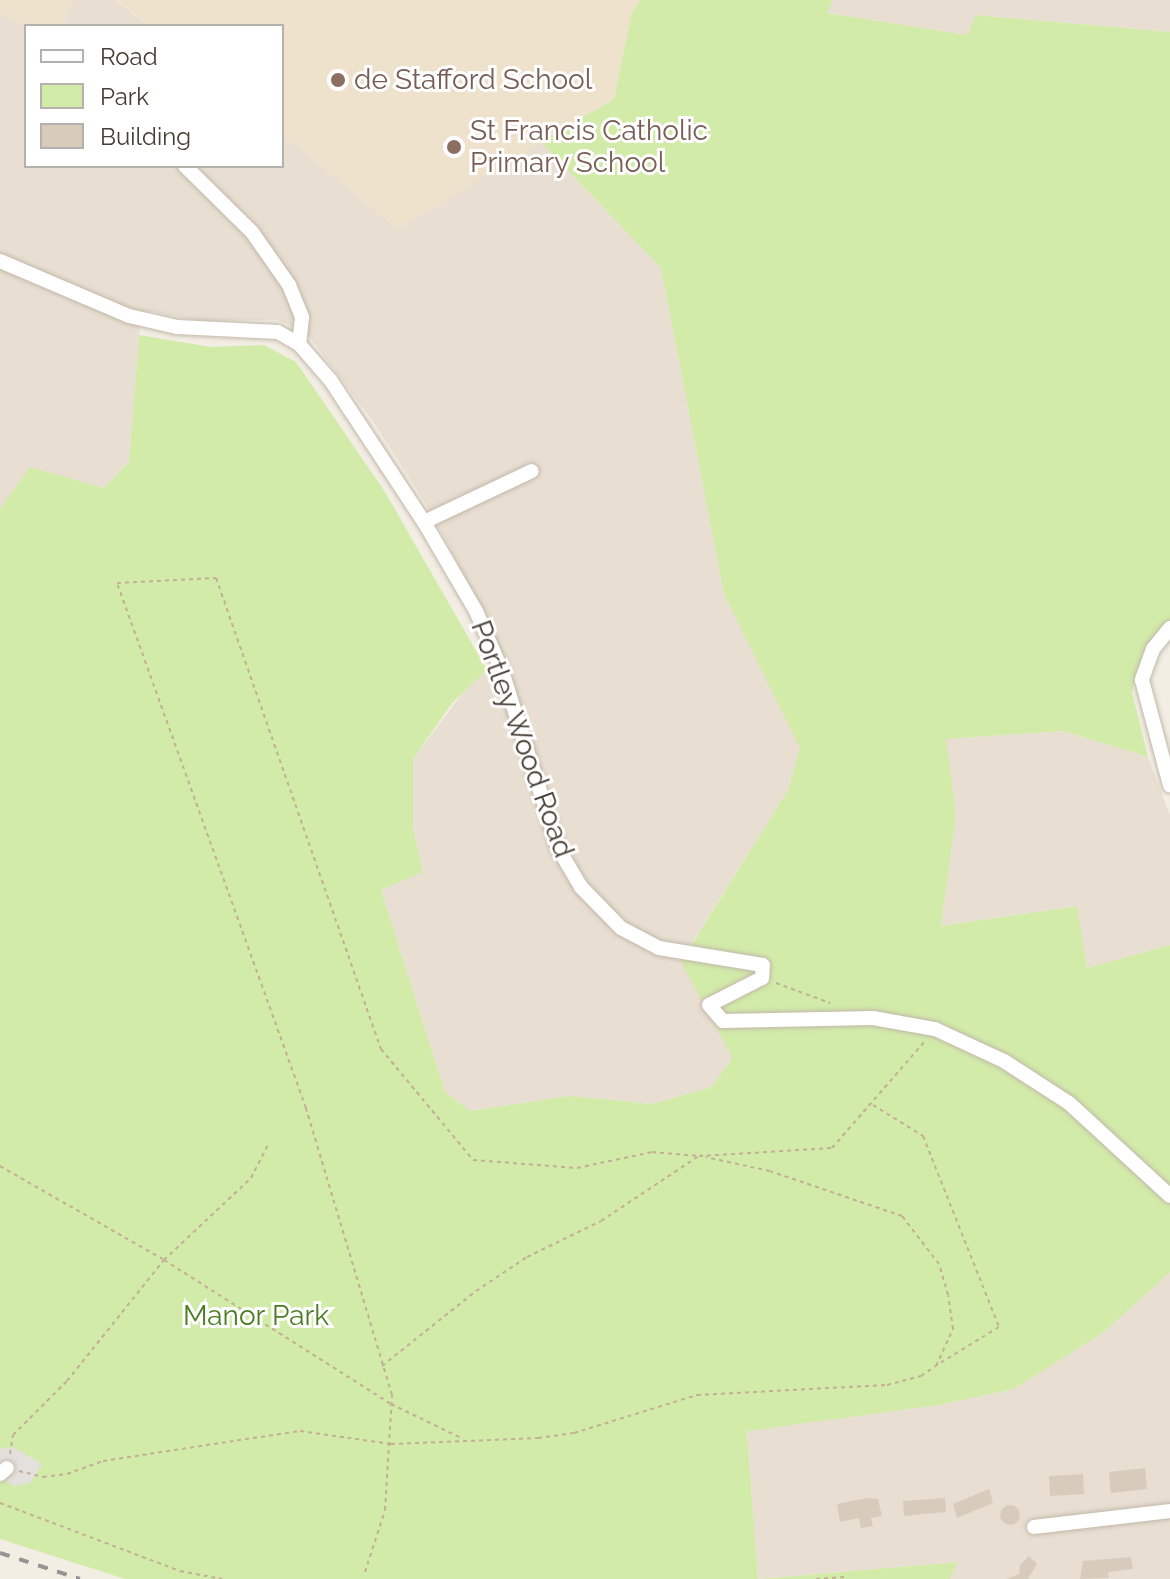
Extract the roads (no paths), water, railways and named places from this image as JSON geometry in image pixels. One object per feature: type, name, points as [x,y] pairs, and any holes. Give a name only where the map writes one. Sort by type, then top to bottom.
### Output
[{"type":"street","points":[[187,168],[252,232],[289,285],[302,317],[299,344]]},
{"type":"street","name":"Portley Wood Road","points":[[0,261],[129,316],[177,327],[278,332],[299,344],[331,381],[424,522],[476,611],[498,663],[534,784],[558,848],[581,887],[621,928],[659,948],[763,965],[762,978],[709,1005],[723,1021],[873,1018],[935,1029],[1004,1061],[1069,1103],[1170,1196]]},
{"type":"street","points":[[424,522],[532,471]]},
{"type":"street","points":[[1170,628],[1153,649],[1142,680],[1143,696],[1170,785]]},
{"type":"street","points":[[1153,649],[1170,647]]},
{"type":"street","points":[[1034,1527],[1170,1511]]},
{"type":"railway","points":[[0,1553],[80,1579]]},
{"type":"place","name":"de Stafford School","points":[[338,80]]},
{"type":"place","name":"St Francis Catholic Primary School","points":[[454,147]]},
{"type":"park label","name":"Manor Park","points":[[256,1316]]}]
